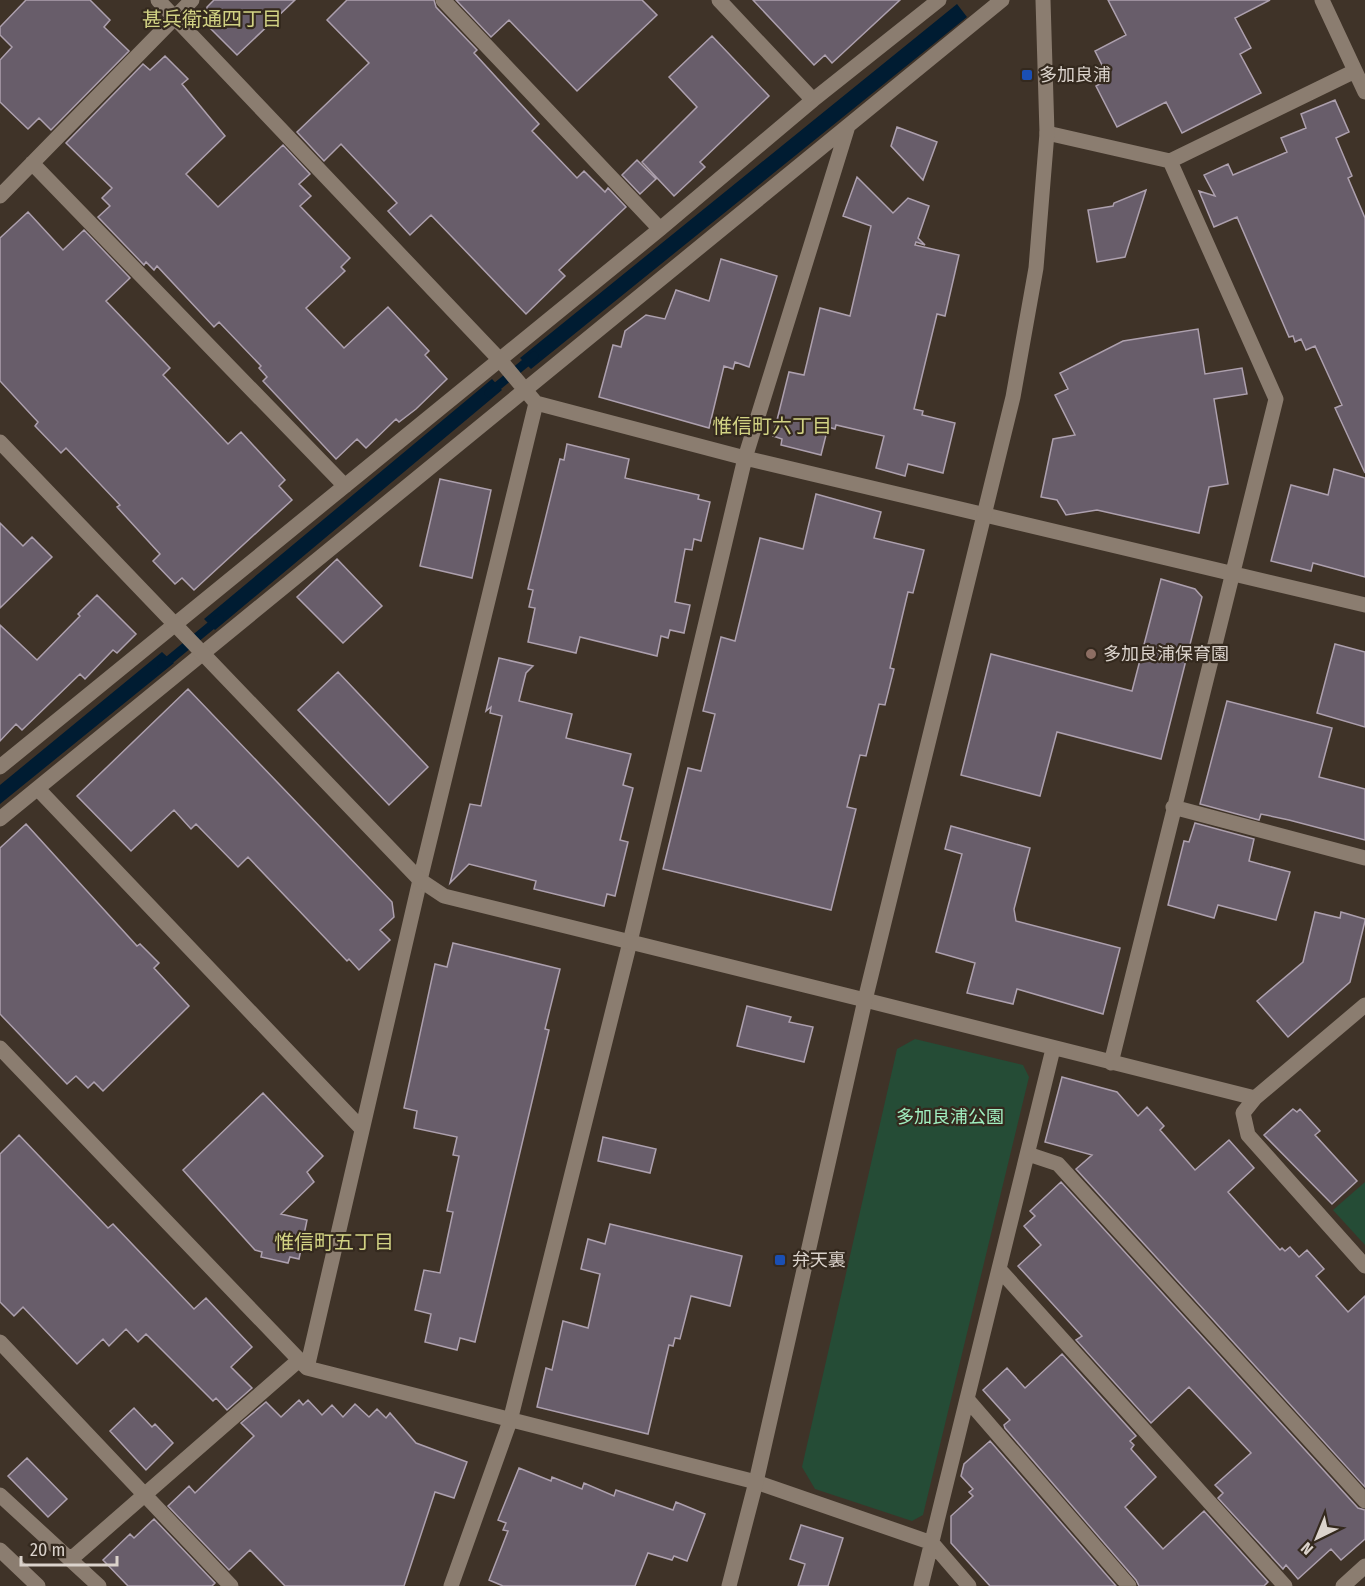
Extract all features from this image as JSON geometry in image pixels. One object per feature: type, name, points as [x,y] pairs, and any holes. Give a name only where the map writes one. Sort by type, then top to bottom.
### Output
[{"type":"street","points":[[158,0],[502,362],[536,403],[745,458],[1365,605]]},
{"type":"street","points":[[0,196],[192,0]]},
{"type":"street","points":[[443,0],[660,229]]},
{"type":"street","points":[[719,0],[813,100]]},
{"type":"street","points":[[0,747],[5,763],[176,628],[345,486],[502,362],[813,100],[939,0]]},
{"type":"street","points":[[0,819],[522,384],[848,126],[1002,0]]},
{"type":"street","points":[[729,1586],[756,1482],[865,1000],[1013,397],[1036,268],[1047,133],[1043,0]]},
{"type":"street","points":[[1322,0],[1365,92]]},
{"type":"street","points":[[1047,133],[1170,161],[1355,71]]},
{"type":"street","points":[[451,1586],[510,1422],[630,942],[745,458],[848,126]]},
{"type":"street","points":[[1111,1063],[1276,399],[1170,161]]},
{"type":"street","points":[[32,164],[345,486]]},
{"type":"street","points":[[70,1559],[145,1493],[303,1364],[536,403]]},
{"type":"street","points":[[0,442],[420,880],[444,896],[1255,1098]]},
{"type":"street","points":[[38,789],[362,1128]]},
{"type":"street","points":[[1173,807],[1365,858]]},
{"type":"street","points":[[1365,1005],[1255,1098],[1243,1113],[1248,1134],[1365,1266]]},
{"type":"street","points":[[0,1048],[303,1364],[510,1422],[756,1482],[932,1543],[969,1586]]},
{"type":"street","points":[[921,1586],[1053,1049]]},
{"type":"street","points":[[1028,1154],[1058,1164],[1365,1501]]},
{"type":"street","points":[[999,1269],[1285,1586]]},
{"type":"street","points":[[0,1342],[231,1586]]},
{"type":"street","points":[[967,1399],[1129,1586]]},
{"type":"street","points":[[0,1495],[99,1586]]},
{"type":"street","points":[[0,1550],[38,1586]]},
{"type":"street","points":[[1343,1586],[1365,1566]]},
{"type":"green space","name":"多加良浦公園","points":[[915,1039],[1023,1065],[1029,1077],[923,1515],[912,1521],[815,1489],[802,1467],[897,1049]]},
{"type":"green space","points":[[1365,1182],[1365,1245],[1333,1210]]},
{"type":"water","points":[[957,4],[967,17],[531,369],[520,358]]},
{"type":"water","points":[[492,379],[502,390],[215,630],[204,619]]},
{"type":"water","points":[[162,652],[174,663],[0,804],[0,785]]},
{"type":"building","points":[[26,0],[90,0],[110,20],[104,27],[129,51],[51,130],[39,118],[28,129],[0,102],[0,60],[12,47],[0,35],[0,27]]},
{"type":"building","points":[[214,0],[295,0],[237,55],[205,23],[207,7]]},
{"type":"building","points":[[347,0],[434,0],[436,7],[477,50],[474,53],[539,124],[532,131],[577,178],[584,171],[605,192],[608,188],[626,207],[559,270],[565,276],[526,314],[431,215],[410,235],[388,211],[397,203],[341,144],[324,161],[297,132],[369,63],[327,20]]},
{"type":"building","points":[[456,0],[642,0],[657,15],[577,91],[509,20],[491,37]]},
{"type":"building","points":[[753,0],[900,0],[832,63],[825,55],[814,65]]},
{"type":"building","points":[[1108,0],[1270,0],[1235,18],[1251,48],[1240,54],[1261,93],[1182,133],[1166,102],[1117,127],[1096,86],[1109,79],[1095,51],[1126,35]]},
{"type":"building","points":[[712,36],[769,96],[700,162],[705,167],[674,196],[642,162],[697,107],[669,77]]},
{"type":"building","points":[[165,56],[188,79],[182,84],[225,136],[186,174],[218,207],[283,145],[310,174],[299,184],[311,196],[300,206],[350,258],[341,267],[345,271],[306,308],[344,348],[388,307],[429,351],[425,355],[447,379],[416,409],[399,422],[396,419],[366,448],[357,439],[336,459],[263,381],[267,377],[259,368],[261,366],[219,322],[214,327],[157,266],[154,270],[146,262],[144,265],[98,217],[110,206],[102,198],[112,188],[66,143],[143,64],[150,70]]},
{"type":"building","points":[[1335,100],[1349,132],[1336,138],[1352,176],[1348,178],[1365,218],[1365,473],[1335,408],[1342,405],[1315,346],[1306,350],[1301,339],[1295,342],[1293,336],[1289,337],[1237,217],[1214,227],[1199,191],[1215,196],[1204,175],[1228,164],[1233,175],[1287,152],[1281,138],[1306,128],[1301,114]]},
{"type":"building","points":[[897,127],[937,142],[923,180],[891,146]]},
{"type":"building","points":[[637,160],[656,179],[640,194],[622,175]]},
{"type":"building","points":[[857,177],[893,213],[908,198],[929,206],[918,238],[925,245],[916,242],[915,245],[959,255],[945,316],[937,314],[914,409],[923,411],[922,415],[955,423],[943,473],[908,464],[905,476],[876,468],[884,436],[836,425],[835,429],[828,427],[821,455],[781,445],[782,439],[773,436],[789,372],[804,375],[820,308],[850,316],[871,226],[843,216]]},
{"type":"building","points":[[1146,190],[1125,257],[1097,262],[1088,210],[1113,206],[1114,203]]},
{"type":"building","points":[[28,212],[63,250],[84,230],[130,278],[106,301],[170,368],[163,375],[228,444],[241,432],[285,480],[279,486],[292,500],[194,590],[182,578],[175,584],[153,561],[160,554],[117,507],[120,505],[66,448],[61,453],[35,426],[38,422],[0,381],[0,238]]},
{"type":"building","points":[[721,259],[777,276],[749,367],[735,362],[733,369],[724,366],[709,428],[599,397],[613,345],[621,347],[625,331],[646,315],[665,319],[676,290],[709,301]]},
{"type":"building","points":[[1198,329],[1205,374],[1242,368],[1247,394],[1214,399],[1228,484],[1209,487],[1199,533],[1097,510],[1066,515],[1057,500],[1041,497],[1053,439],[1075,435],[1055,395],[1068,389],[1060,373],[1123,341]]},
{"type":"building","points":[[567,444],[629,459],[625,478],[699,495],[698,499],[710,502],[701,541],[694,539],[692,550],[685,549],[675,602],[690,605],[684,633],[670,630],[668,638],[661,636],[657,656],[580,637],[576,653],[528,642],[535,608],[529,607],[533,590],[528,589],[560,459],[564,460]]},
{"type":"building","points":[[1334,469],[1365,478],[1365,577],[1313,563],[1311,571],[1271,561],[1291,485],[1328,495]]},
{"type":"building","points":[[440,479],[491,490],[472,578],[420,566]]},
{"type":"building","points":[[816,494],[881,512],[874,538],[924,550],[913,593],[908,592],[890,668],[894,669],[885,705],[879,704],[866,756],[860,755],[847,807],[856,809],[831,910],[663,869],[688,768],[701,771],[715,714],[703,711],[721,637],[735,641],[760,538],[803,549]]},
{"type":"building","points":[[0,523],[23,546],[32,537],[52,557],[0,608]]},
{"type":"building","points":[[337,559],[382,606],[343,643],[297,597]]},
{"type":"building","points":[[1161,579],[1195,589],[1202,597],[1161,759],[1057,732],[1040,796],[961,775],[991,654],[1132,691]]},
{"type":"building","points":[[97,595],[136,634],[117,653],[113,650],[85,679],[80,674],[22,730],[16,724],[0,741],[0,625],[37,660]]},
{"type":"building","points":[[1335,644],[1365,652],[1365,727],[1317,713]]},
{"type":"building","points":[[499,658],[533,666],[526,673],[519,701],[572,714],[566,738],[631,754],[623,785],[633,788],[620,840],[628,842],[615,896],[607,894],[604,906],[534,889],[536,881],[469,864],[450,883],[470,804],[481,806],[502,716],[490,713],[491,707],[486,711]]},
{"type":"building","points":[[338,672],[428,767],[389,805],[298,710]]},
{"type":"building","points":[[188,689],[392,902],[394,917],[380,930],[390,940],[359,970],[349,959],[347,961],[248,857],[238,867],[196,824],[191,829],[174,810],[131,851],[77,796]]},
{"type":"building","points":[[1227,701],[1332,728],[1319,777],[1365,789],[1365,840],[1289,820],[1261,814],[1259,820],[1200,804]]},
{"type":"building","points":[[1195,823],[1254,839],[1249,861],[1290,872],[1276,920],[1218,905],[1214,918],[1168,905],[1184,841],[1189,842]]},
{"type":"building","points":[[26,824],[137,946],[140,944],[159,963],[154,968],[189,1006],[103,1091],[94,1082],[88,1088],[76,1076],[67,1084],[0,1014],[0,848]]},
{"type":"building","points":[[951,826],[1030,848],[1014,909],[1016,921],[1120,948],[1103,1014],[1017,989],[1013,1004],[967,993],[975,963],[936,952],[962,854],[945,849]]},
{"type":"building","points":[[1315,912],[1340,918],[1341,912],[1365,919],[1365,921],[1350,982],[1288,1037],[1257,1001],[1303,962]]},
{"type":"building","points":[[453,943],[560,969],[545,1029],[549,1030],[475,1342],[460,1338],[457,1350],[425,1342],[431,1314],[415,1310],[424,1270],[440,1273],[453,1212],[447,1211],[459,1156],[453,1155],[457,1137],[414,1128],[417,1111],[404,1108],[435,964],[447,967]]},
{"type":"building","points":[[747,1006],[791,1017],[789,1022],[813,1027],[804,1062],[737,1046]]},
{"type":"building","points":[[1062,1077],[1117,1092],[1138,1116],[1147,1107],[1164,1126],[1160,1130],[1195,1170],[1229,1140],[1254,1168],[1228,1192],[1280,1250],[1282,1248],[1285,1251],[1290,1247],[1299,1257],[1307,1250],[1324,1269],[1316,1276],[1348,1312],[1365,1296],[1365,1487],[1076,1169],[1092,1155],[1045,1142]]},
{"type":"building","points":[[263,1093],[323,1156],[307,1172],[314,1182],[281,1214],[307,1220],[299,1259],[290,1257],[288,1263],[261,1257],[262,1252],[255,1250],[183,1170]]},
{"type":"building","points":[[1293,1109],[1297,1112],[1300,1109],[1320,1131],[1315,1135],[1357,1181],[1332,1204],[1264,1135]]},
{"type":"building","points":[[19,1135],[108,1228],[113,1224],[194,1309],[206,1298],[252,1347],[231,1367],[252,1388],[227,1410],[216,1398],[213,1401],[146,1334],[138,1342],[126,1329],[109,1346],[103,1339],[77,1364],[23,1307],[14,1316],[0,1302],[0,1154]]},
{"type":"building","points":[[603,1137],[656,1149],[650,1173],[598,1161]]},
{"type":"building","points":[[1061,1182],[1358,1508],[1365,1510],[1365,1539],[1341,1560],[1331,1549],[1298,1579],[1286,1565],[1283,1569],[1218,1498],[1223,1493],[1215,1485],[1251,1453],[1189,1387],[1151,1423],[1076,1340],[1082,1336],[1018,1266],[1041,1245],[1024,1226],[1035,1216],[1030,1211]]},
{"type":"building","points":[[610,1224],[742,1256],[730,1306],[691,1296],[680,1339],[675,1338],[673,1346],[669,1345],[648,1434],[537,1407],[546,1368],[552,1370],[563,1321],[588,1328],[600,1274],[581,1269],[588,1239],[605,1244]]},
{"type":"building","points":[[1062,1354],[1136,1436],[1130,1441],[1134,1445],[1131,1449],[1156,1477],[1125,1507],[1163,1549],[1204,1511],[1268,1582],[1264,1586],[1139,1586],[1005,1428],[1004,1425],[1010,1420],[983,1390],[1007,1368],[1025,1388]]},
{"type":"building","points":[[299,1400],[303,1405],[308,1400],[322,1415],[332,1405],[343,1417],[355,1404],[369,1417],[377,1409],[386,1418],[390,1413],[416,1443],[467,1462],[454,1498],[435,1492],[404,1586],[285,1586],[250,1550],[229,1570],[168,1506],[189,1486],[195,1493],[254,1436],[241,1423],[266,1402],[281,1417]]},
{"type":"building","points":[[134,1408],[152,1427],[155,1424],[173,1443],[146,1470],[110,1431]]},
{"type":"building","points":[[990,1441],[1116,1586],[990,1586],[951,1543],[951,1516],[973,1496],[969,1492],[973,1489],[961,1476],[964,1464]]},
{"type":"building","points":[[27,1458],[67,1499],[48,1517],[8,1476]]},
{"type":"building","points":[[519,1468],[551,1481],[552,1477],[582,1489],[584,1483],[614,1496],[616,1490],[673,1510],[676,1502],[705,1514],[687,1561],[674,1556],[672,1560],[648,1553],[635,1586],[503,1586],[489,1580],[508,1531],[503,1530],[506,1523],[498,1520]]},
{"type":"building","points":[[154,1519],[215,1583],[212,1586],[128,1586],[103,1560],[130,1534],[134,1538]]},
{"type":"building","points":[[801,1525],[843,1538],[828,1586],[798,1586],[805,1564],[790,1559]]},
{"type":"waterway","points":[[489,393],[534,356]]},
{"type":"waterway","points":[[162,666],[219,619]]},
{"type":"place","name":"多加良浦","points":[[1027,75]]},
{"type":"place","name":"多加良浦保育園","points":[[1091,654]]},
{"type":"place","name":"弁天裏","points":[[780,1260]]},
{"type":"district","name":"甚兵衛通四丁目","points":[[212,19]]},
{"type":"district","name":"惟信町六丁目","points":[[772,426]]},
{"type":"district","name":"惟信町五丁目","points":[[334,1242]]}]
